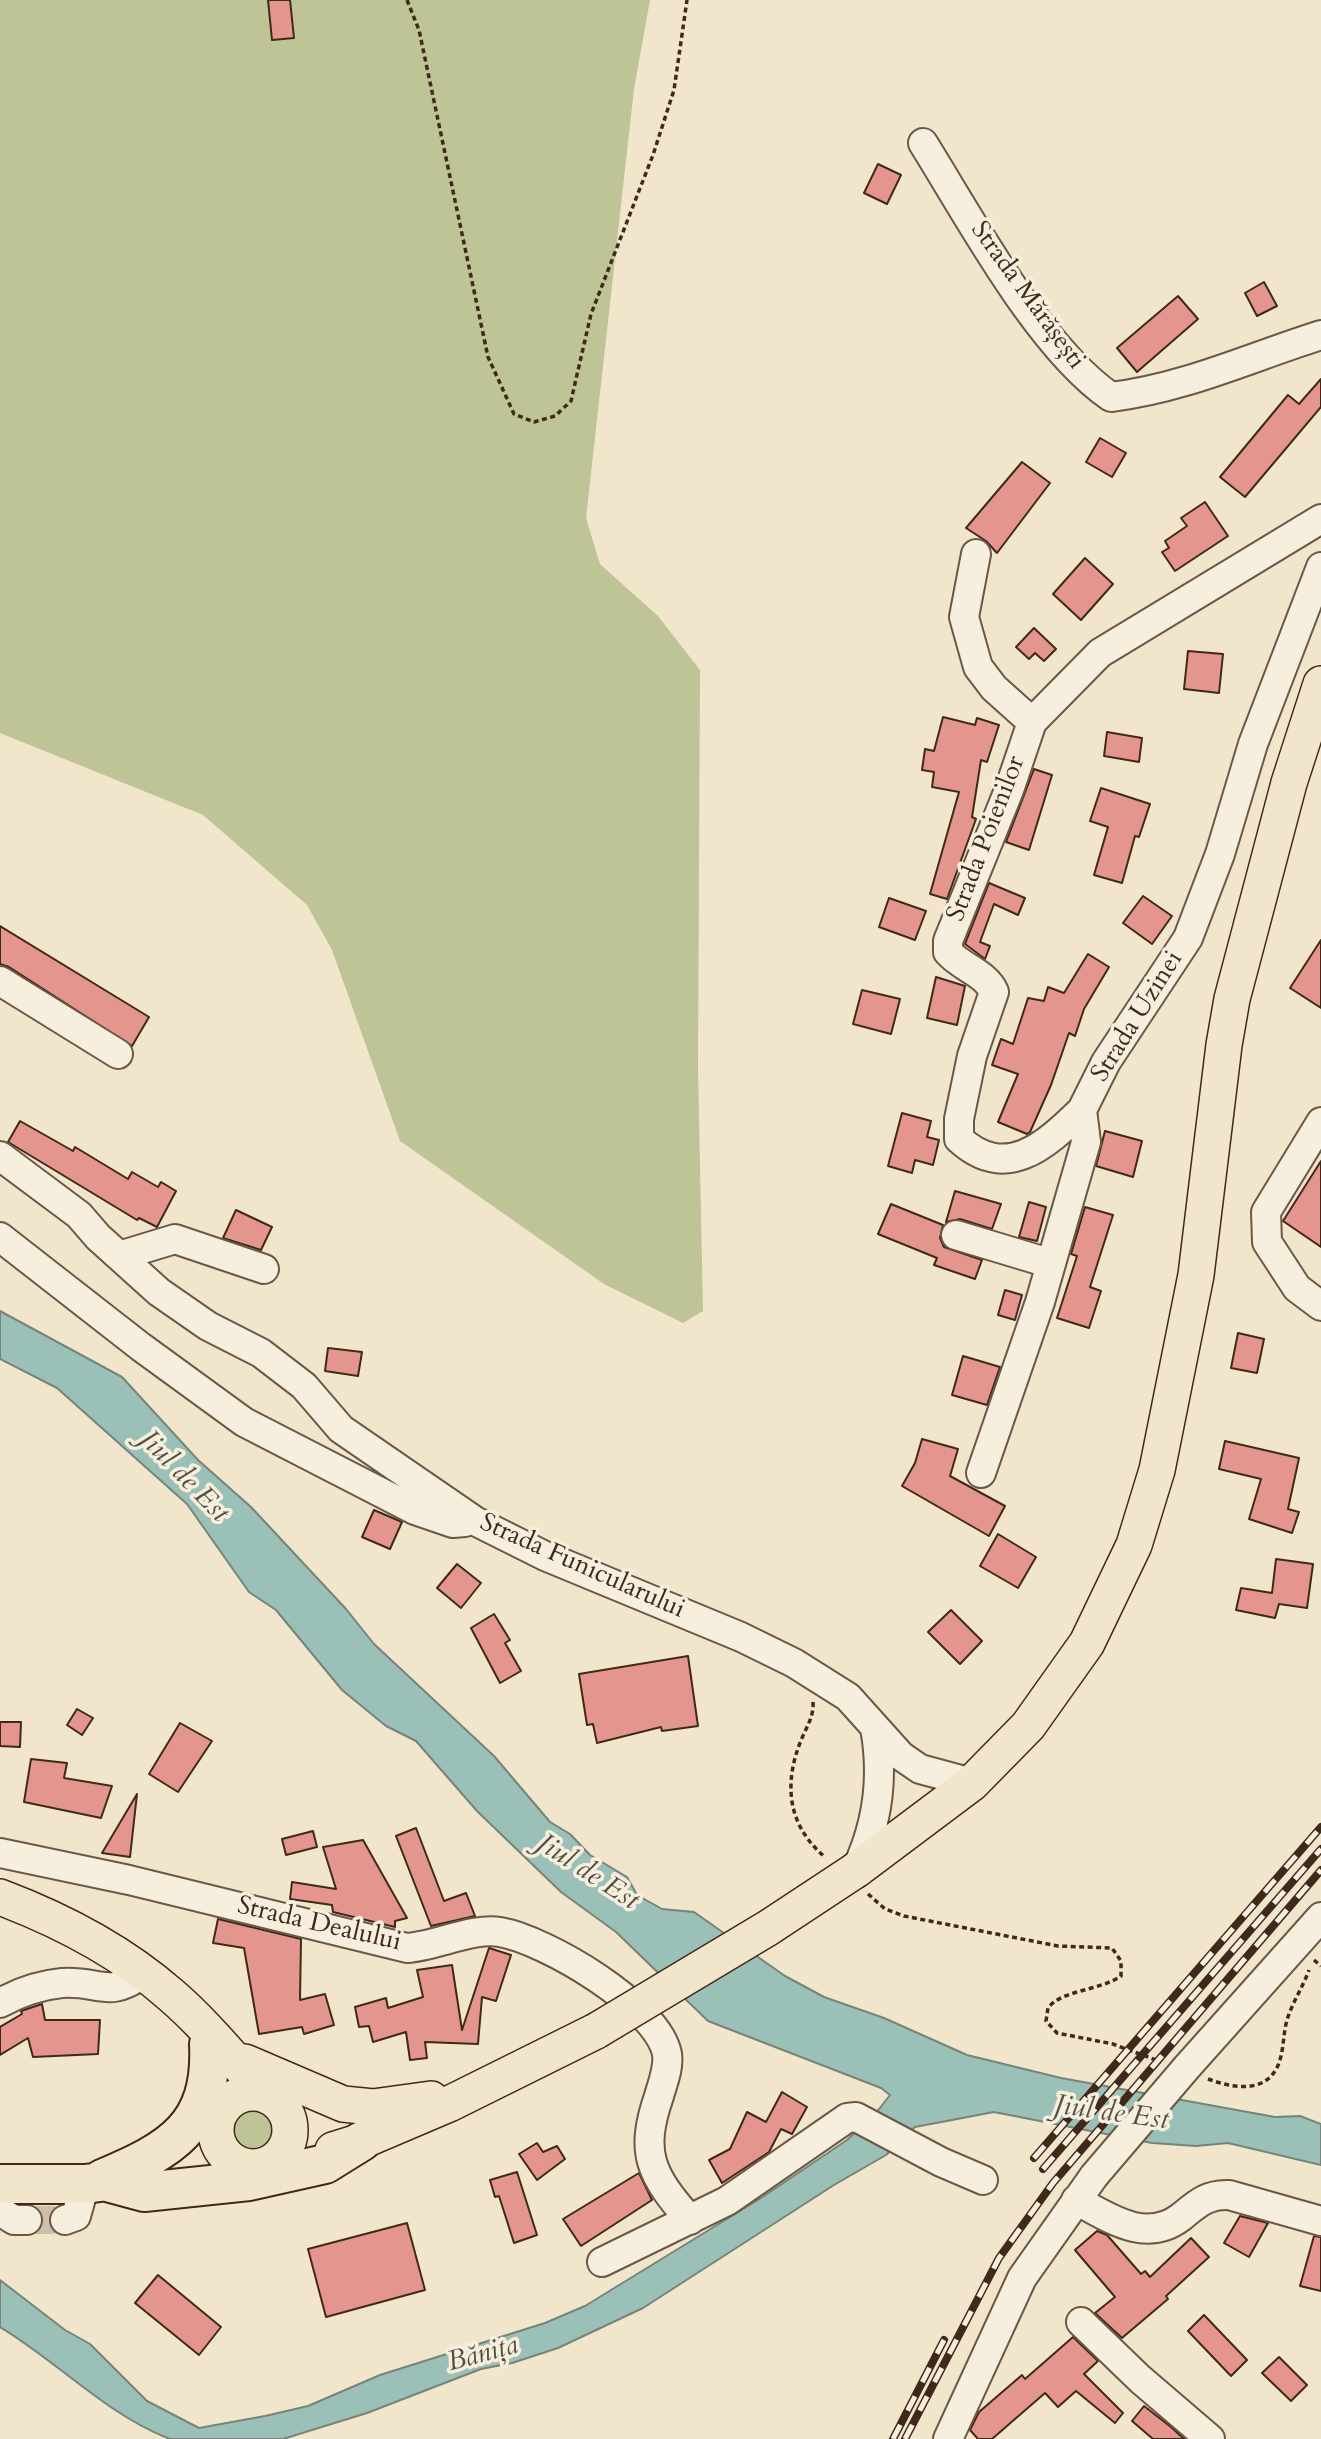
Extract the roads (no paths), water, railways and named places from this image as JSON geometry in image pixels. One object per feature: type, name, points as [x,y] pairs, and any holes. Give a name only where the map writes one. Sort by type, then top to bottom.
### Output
[{"type":"highway","points":[[95,2183],[149,2160],[174,2143],[194,2117],[204,2096],[211,2075],[213,2040]]},
{"type":"highway","points":[[153,2175],[191,2158],[219,2118]]},
{"type":"highway","points":[[95,2183],[144,2192],[249,2181],[325,2164],[362,2141]]},
{"type":"highway","points":[[0,2184],[95,2183],[261,2165]]},
{"type":"main road","points":[[213,2040],[224,2080],[219,2118],[221,2150],[238,2165],[261,2165],[362,2141],[482,2089],[596,2031],[768,1928],[856,1869],[972,1783],[1028,1726],[1063,1681],[1113,1596],[1141,1525],[1157,1470],[1196,1275],[1232,999],[1289,783],[1321,684]]},
{"type":"main road","points":[[0,1897],[79,1933],[144,1973],[285,2111],[290,2134],[288,2145],[261,2165]]},
{"type":"main road","points":[[213,2040],[327,2099],[356,2106],[399,2104],[482,2089]]},
{"type":"main road","points":[[219,2118],[238,2096],[257,2093],[326,2114],[364,2119],[431,2112]]},
{"type":"street","name":"Strada Mărășești","points":[[923,143],[1015,287],[1066,357],[1111,397],[1144,393],[1202,378],[1260,354],[1321,335]]},
{"type":"street","name":"Strada Poienilor","points":[[1082,1110],[1056,1136],[1031,1153],[1003,1160],[975,1153],[958,1139],[959,1119],[972,1056],[994,992],[989,982],[956,961],[948,952],[948,941],[985,852],[1032,722],[1100,653],[1321,519]]},
{"type":"street","points":[[976,554],[964,617],[978,667],[994,688],[1032,722]]},
{"type":"street","name":"Strada Uzinei","points":[[981,1472],[1040,1302],[1086,1142],[1082,1110],[1105,1062],[1188,938],[1220,853],[1266,707],[1321,567]]},
{"type":"street","points":[[0,981],[118,1054]]},
{"type":"street","points":[[1321,1122],[1266,1212],[1266,1222],[1267,1242],[1297,1288],[1321,1306]]},
{"type":"street","name":"Strada Funicularului","points":[[0,1156],[69,1207],[159,1292],[208,1325],[272,1362],[304,1386],[341,1429],[475,1521],[545,1556],[741,1637],[808,1670],[848,1697],[901,1756],[920,1769],[972,1783]]},
{"type":"street","points":[[956,1235],[1049,1264]]},
{"type":"street","points":[[0,1237],[141,1347],[244,1422],[415,1510],[453,1523],[475,1521]]},
{"type":"street","points":[[120,1256],[175,1239],[264,1269]]},
{"type":"street","points":[[856,1869],[869,1837],[881,1773],[875,1728]]},
{"type":"street","name":"Strada Dealului","points":[[0,1853],[130,1880],[407,1948],[434,1945],[484,1931],[500,1932],[556,1953],[612,1988],[660,2036],[667,2064],[649,2131],[650,2159],[661,2185],[690,2220]]},
{"type":"street","points":[[948,2439],[1022,2278],[1076,2200],[1319,1918]]},
{"type":"street","points":[[0,2003],[16,1994],[63,1983],[109,1989],[127,1985],[144,1973]]},
{"type":"street","points":[[602,2262],[727,2201],[840,2121],[856,2117],[983,2180]]},
{"type":"street","points":[[65,2220],[76,2216],[95,2183]]},
{"type":"street","points":[[1076,2200],[1137,2230],[1162,2227],[1214,2194],[1229,2195],[1321,2221]]},
{"type":"street","points":[[0,2211],[14,2220],[27,2220]]},
{"type":"street","points":[[1081,2322],[1140,2379],[1210,2439]]},
{"type":"water","points":[[0,1311],[122,1377],[198,1460],[251,1507],[346,1609],[374,1644],[494,1756],[550,1822],[570,1834],[590,1855],[627,1877],[637,1895],[662,1909],[694,1912],[785,1976],[824,1997],[884,2018],[967,2055],[1061,2078],[1275,2117],[1300,2116],[1321,2124],[1321,2165],[1228,2143],[1196,2146],[1152,2143],[994,2112],[915,2127],[886,2155],[834,2185],[643,2308],[558,2348],[512,2363],[481,2369],[367,2413],[283,2439],[170,2439],[125,2416],[0,2327],[0,2280],[65,2330],[90,2344],[147,2401],[199,2428],[265,2416],[308,2406],[380,2375],[545,2323],[585,2306],[761,2198],[847,2140],[876,2113],[890,2095],[881,2088],[708,2021],[616,1932],[561,1892],[477,1811],[416,1741],[386,1726],[342,1690],[276,1610],[249,1592],[187,1504],[57,1388],[0,1359]]},
{"type":"tunnel","points":[[27,2220],[65,2220]]},
{"type":"railway","points":[[1034,2158],[1321,1827]]},
{"type":"railway","points":[[1043,2169],[1321,1849]]},
{"type":"railway","points":[[905,2439],[999,2258],[1053,2183],[1321,1870]]},
{"type":"railway","points":[[893,2439],[944,2340]]},
{"type":"water label","name":"Jiul de Est","points":[[183,1477]]},
{"type":"water label","name":"Jiul de Est","points":[[587,1873]]},
{"type":"water label","name":"Jiul de Est","points":[[1111,2114]]},
{"type":"water label","name":"Bănița","points":[[483,2355]]}]
